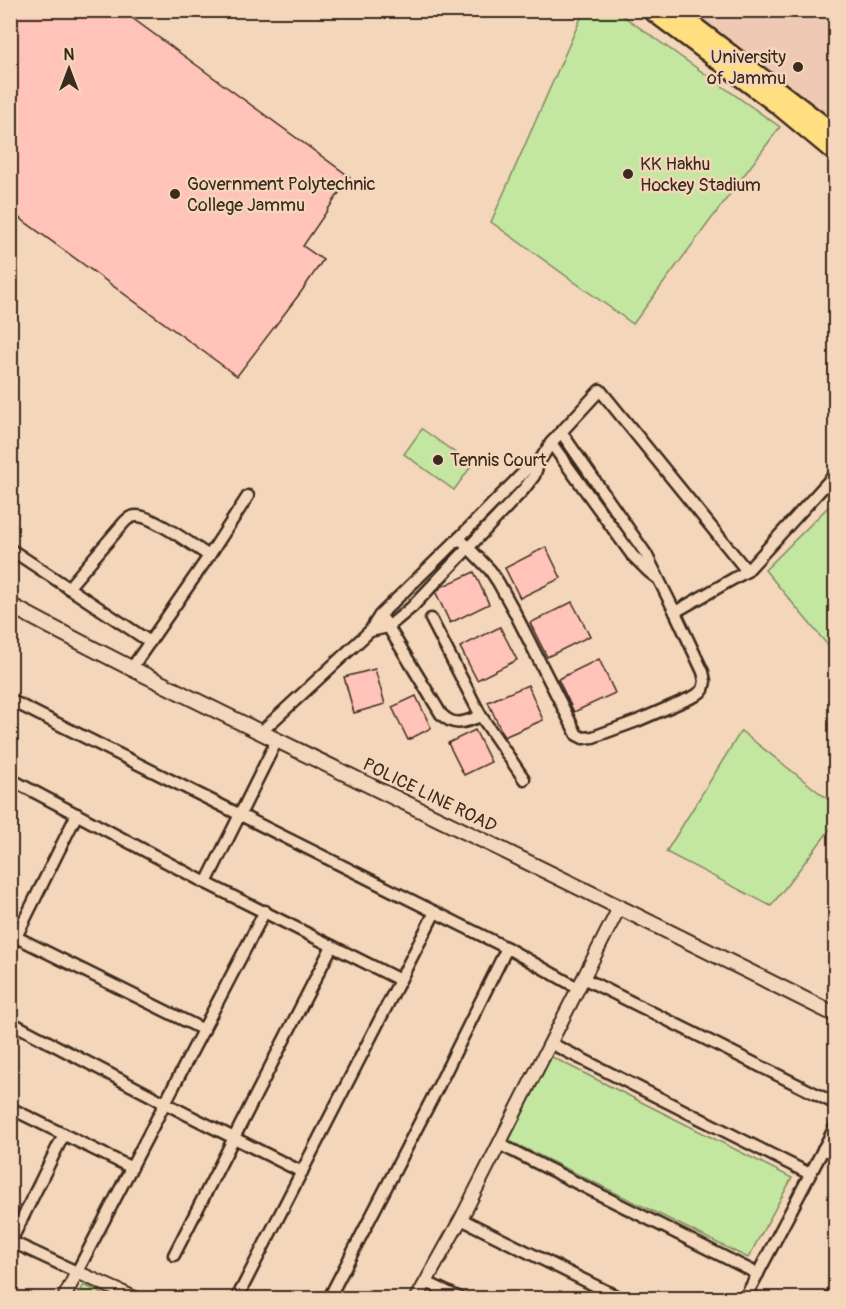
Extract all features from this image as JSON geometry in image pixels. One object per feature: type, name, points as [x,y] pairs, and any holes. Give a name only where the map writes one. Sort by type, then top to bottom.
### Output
[{"type":"main road","points":[[650,10],[777,105],[836,154]]},
{"type":"main road","points":[[674,10],[836,134]]},
{"type":"main road","name":"POLICE LINE ROAD","points":[[10,605],[131,669],[620,906],[836,1015]]},
{"type":"street","points":[[370,631],[388,627],[412,607],[469,548],[524,489],[534,476],[539,462],[551,443],[600,390],[747,571]]},
{"type":"street","points":[[459,538],[490,570],[498,582],[577,735],[583,738],[593,737],[637,721],[695,696],[703,690],[705,681],[703,672],[654,568],[561,432]]},
{"type":"street","points":[[551,443],[632,555],[657,578]]},
{"type":"street","points":[[261,732],[370,631],[380,615],[528,468],[539,462]]},
{"type":"street","points":[[675,612],[747,571],[836,473]]},
{"type":"street","points":[[131,669],[248,496]]},
{"type":"street","points":[[68,588],[120,526],[134,516],[154,521],[209,556]]},
{"type":"street","points":[[10,549],[150,642]]},
{"type":"street","points":[[380,615],[441,714],[453,723],[481,716]]},
{"type":"street","points":[[431,620],[481,716],[524,779]]},
{"type":"street","points":[[10,700],[507,948],[836,1104]]},
{"type":"street","points":[[206,883],[277,740]]},
{"type":"street","points":[[10,779],[206,883],[400,980]]},
{"type":"street","points":[[77,814],[13,936],[204,1030]]},
{"type":"street","points":[[417,1299],[461,1219],[620,906]]},
{"type":"street","points":[[64,1299],[266,911]]},
{"type":"street","points":[[237,1299],[435,912]]},
{"type":"street","points":[[174,1255],[332,946]]},
{"type":"street","points":[[329,1299],[507,948]]},
{"type":"street","points":[[10,1022],[302,1172]]},
{"type":"street","points":[[550,1043],[810,1173]]},
{"type":"street","points":[[10,1108],[132,1168]]},
{"type":"street","points":[[745,1299],[836,1125]]},
{"type":"street","points":[[64,1134],[11,1241],[135,1299]]},
{"type":"street","points":[[499,1144],[758,1274]]},
{"type":"street","points":[[823,1149],[836,1155]]},
{"type":"street","points":[[461,1219],[620,1299]]},
{"type":"street","points":[[426,1282],[460,1299]]},
{"type":"street","points":[[830,1299],[836,1287]]},
{"type":"shaded area","name":"University of Jammu","points":[[685,11],[835,11],[835,123]]},
{"type":"green space","name":"KK Hakhu Hockey Stadium","points":[[584,11],[616,11],[780,127],[633,324],[491,222]]},
{"type":"green space","name":"Tennis Court","points":[[422,429],[472,465],[454,490],[404,454]]},
{"type":"green space","points":[[835,500],[835,654],[765,570]]},
{"type":"green space","points":[[741,731],[835,805],[835,823],[771,906],[666,852]]},
{"type":"green space","points":[[544,1053],[792,1178],[748,1258],[500,1136]]},
{"type":"green space","points":[[84,1285],[111,1298],[77,1298]]},
{"type":"building","name":"Government Polytechnic College Jammu","points":[[10,10],[121,10],[350,177],[303,246],[323,260],[237,376],[10,211]]},
{"type":"building","points":[[546,547],[561,578],[520,598],[505,568]]},
{"type":"building","points":[[474,572],[489,604],[450,623],[436,593],[441,587]]},
{"type":"building","points":[[572,602],[590,636],[547,657],[530,623]]},
{"type":"building","points":[[500,627],[517,660],[477,680],[460,647]]},
{"type":"building","points":[[599,659],[615,693],[574,712],[558,679]]},
{"type":"building","points":[[375,669],[385,704],[354,713],[344,677]]},
{"type":"building","points":[[528,685],[543,720],[504,737],[488,702]]},
{"type":"building","points":[[416,696],[431,728],[408,740],[392,707]]},
{"type":"building","points":[[475,730],[491,762],[464,775],[448,743]]},
{"type":"place","name":"University of Jammu","points":[[798,67]]},
{"type":"place","name":"KK Hakhu Hockey Stadium","points":[[628,174]]},
{"type":"place","name":"Government Polytechnic College Jammu","points":[[175,194]]},
{"type":"place","name":"Tennis Court","points":[[438,460]]}]
